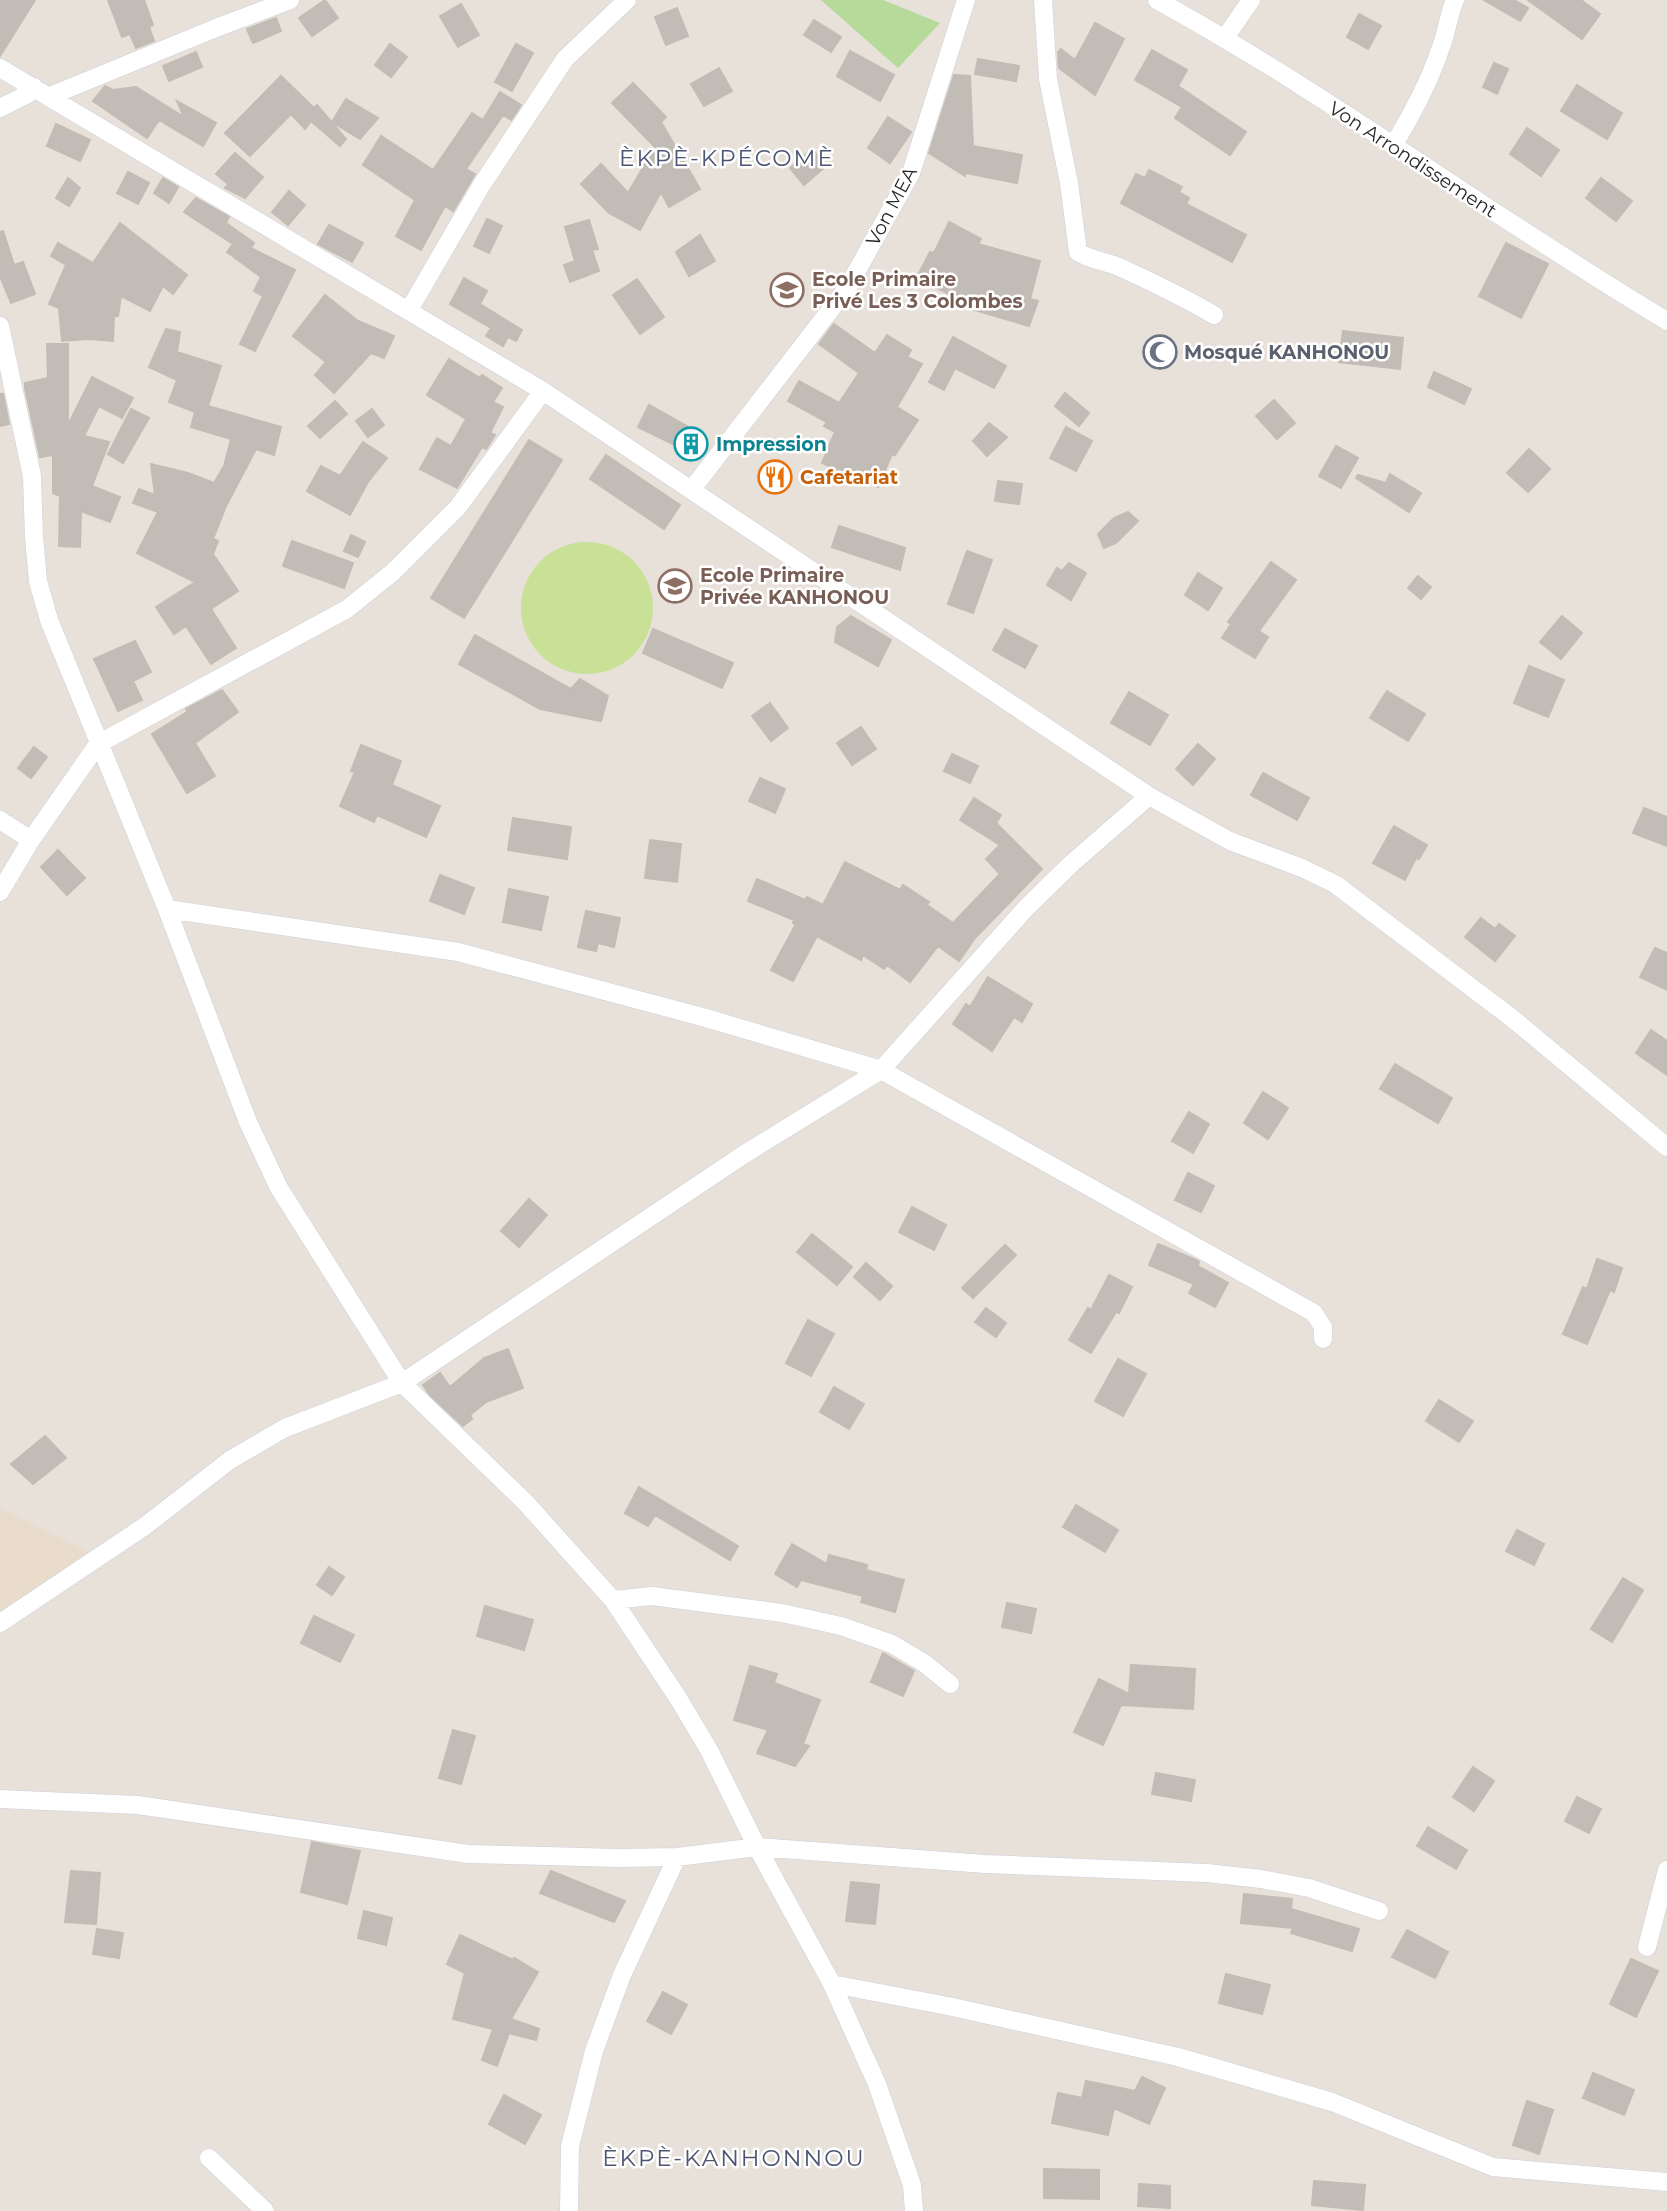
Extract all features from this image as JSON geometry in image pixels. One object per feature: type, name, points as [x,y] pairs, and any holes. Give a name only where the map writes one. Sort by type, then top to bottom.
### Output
[{"type":"street","points":[[0,108],[28,94],[42,92],[290,0]]},
{"type":"street","points":[[409,310],[481,186],[565,59],[627,0]]},
{"type":"street","name":"Von MEA","points":[[692,489],[848,286],[911,173],[966,0]]},
{"type":"street","points":[[1043,0],[1048,79],[1069,183],[1077,251],[1085,257],[1116,265],[1214,315]]},
{"type":"street","name":"Von Arrondissement","points":[[1157,0],[1226,38],[1600,281],[1667,321]]},
{"type":"street","points":[[1226,38],[1251,0]]},
{"type":"street","points":[[1393,146],[1421,98],[1443,44],[1449,14],[1455,0]]},
{"type":"street","points":[[0,68],[543,391],[1149,796],[1230,841],[1302,868],[1335,884],[1513,1019],[1667,1147]]},
{"type":"street","points":[[0,326],[32,476],[38,581],[49,620],[167,909],[248,1122],[278,1188],[402,1383],[526,1503],[614,1600],[678,1698],[709,1750],[757,1847],[832,1984],[877,2084],[912,2185],[914,2211]]},
{"type":"street","points":[[0,892],[31,840],[98,744],[348,609],[393,572],[458,507],[543,391]]},
{"type":"street","points":[[0,1623],[145,1526],[230,1460],[285,1428],[402,1383],[744,1155],[881,1070],[1026,908],[1071,864],[1149,796]]},
{"type":"street","points":[[0,820],[31,840]]},
{"type":"street","points":[[167,909],[458,953],[706,1018],[881,1070],[1314,1314],[1323,1327],[1324,1339]]},
{"type":"street","points":[[614,1600],[652,1596],[782,1612],[841,1626],[892,1644],[924,1663],[950,1684]]},
{"type":"street","points":[[0,1799],[138,1805],[468,1854],[677,1857],[757,1847],[985,1864],[1207,1873],[1310,1888],[1379,1911]]},
{"type":"street","points":[[569,2211],[570,2146],[594,2051],[621,1975],[677,1857]]},
{"type":"street","points":[[1647,1947],[1667,1870]]},
{"type":"street","points":[[832,1984],[948,2006],[1178,2057],[1332,2102],[1493,2167],[1667,2182]]},
{"type":"street","points":[[209,2158],[265,2211]]},
{"type":"shaded area","points":[[0,1508],[94,1555],[0,1612]]},
{"type":"green space","points":[[821,0],[883,0],[940,23],[898,68]]},
{"type":"green space","points":[[587,542],[612,547],[624,553],[642,571],[648,583],[653,608],[648,633],[642,645],[624,663],[612,669],[587,674],[562,669],[550,663],[532,645],[526,633],[521,608],[526,583],[532,571],[550,553],[562,547]]},
{"type":"building","points":[[0,0],[35,0],[0,56]]},
{"type":"building","points":[[108,0],[144,0],[153,25],[149,27],[154,41],[136,48],[130,34],[122,37]]},
{"type":"building","points":[[325,0],[338,18],[312,36],[299,18]]},
{"type":"building","points":[[1484,0],[1514,0],[1528,8],[1520,21]]},
{"type":"building","points":[[1528,0],[1581,0],[1600,14],[1582,39]]},
{"type":"building","points":[[461,4],[479,35],[458,47],[440,16]]},
{"type":"building","points":[[677,8],[688,36],[666,45],[655,17]]},
{"type":"building","points":[[1359,14],[1381,26],[1368,49],[1347,37]]},
{"type":"building","points":[[276,18],[281,31],[253,43],[247,29]]},
{"type":"building","points":[[814,20],[841,37],[831,52],[804,35]]},
{"type":"building","points":[[1095,23],[1124,39],[1095,95],[1059,68],[1058,52],[1061,49],[1075,60]]},
{"type":"building","points":[[390,44],[407,57],[391,77],[375,65]]},
{"type":"building","points":[[516,44],[533,53],[512,91],[495,82]]},
{"type":"building","points":[[1152,50],[1187,70],[1178,86],[1246,132],[1230,155],[1175,118],[1182,107],[1135,80]]},
{"type":"building","points":[[850,51],[894,75],[880,101],[837,76]]},
{"type":"building","points":[[196,52],[202,67],[169,81],[163,66]]},
{"type":"building","points":[[978,59],[1019,66],[1016,81],[975,74]]},
{"type":"building","points":[[1494,63],[1508,69],[1497,94],[1483,87]]},
{"type":"building","points":[[719,68],[732,91],[704,106],[691,84]]},
{"type":"building","points":[[954,75],[970,76],[973,146],[1022,155],[1017,183],[966,173],[965,176],[929,153]]},
{"type":"building","points":[[281,76],[314,108],[317,105],[346,139],[340,146],[311,121],[305,129],[291,114],[250,156],[225,133]]},
{"type":"building","points":[[633,83],[666,117],[661,122],[700,189],[669,207],[661,192],[640,230],[609,213],[581,184],[601,164],[628,193],[645,164],[642,159],[658,150],[612,103]]},
{"type":"building","points":[[1577,85],[1622,113],[1607,139],[1561,111]]},
{"type":"building","points":[[105,86],[113,90],[136,87],[184,117],[177,101],[216,123],[203,146],[159,120],[147,138],[93,101]]},
{"type":"building","points":[[500,92],[521,105],[511,120],[503,115],[466,169],[475,174],[453,211],[445,206],[421,250],[396,236],[415,200],[363,165],[381,136],[433,170],[472,113],[483,120]]},
{"type":"building","points":[[346,99],[378,118],[360,139],[332,122]]},
{"type":"building","points":[[888,117],[911,132],[890,163],[868,148]]},
{"type":"building","points":[[56,124],[90,140],[80,161],[47,146]]},
{"type":"building","points":[[1527,128],[1559,150],[1541,176],[1510,154]]},
{"type":"building","points":[[812,149],[826,166],[804,185],[790,168]]},
{"type":"building","points":[[235,153],[263,177],[245,198],[225,188],[228,184],[216,174]]},
{"type":"building","points":[[1149,170],[1182,187],[1179,192],[1189,198],[1186,204],[1246,235],[1232,262],[1121,203],[1136,174],[1145,178]]},
{"type":"building","points":[[128,172],[149,183],[138,204],[117,193]]},
{"type":"building","points":[[68,178],[80,188],[69,206],[56,198]]},
{"type":"building","points":[[163,178],[178,187],[169,203],[154,193]]},
{"type":"building","points":[[1601,178],[1632,201],[1616,221],[1586,198]]},
{"type":"building","points":[[289,191],[305,205],[288,225],[272,212]]},
{"type":"building","points":[[196,198],[229,217],[226,223],[254,243],[251,248],[295,270],[255,351],[240,344],[263,296],[254,291],[261,277],[227,252],[233,244],[184,212]]},
{"type":"building","points":[[487,219],[502,226],[489,253],[474,246]]},
{"type":"building","points":[[589,220],[598,249],[592,250],[599,271],[570,282],[564,265],[575,261],[565,227]]},
{"type":"building","points":[[949,222],[981,239],[978,244],[1040,261],[1030,299],[1038,301],[1029,326],[968,308],[969,305],[917,277],[930,252],[934,253]]},
{"type":"building","points":[[120,223],[187,275],[173,294],[163,286],[150,311],[121,296],[118,316],[114,316],[113,341],[62,341],[59,308],[49,304],[66,265],[51,256],[58,243],[93,263]]},
{"type":"building","points":[[329,225],[363,243],[352,262],[318,244]]},
{"type":"building","points":[[3,231],[14,265],[23,262],[35,294],[11,303],[0,276],[0,232]]},
{"type":"building","points":[[700,235],[715,261],[689,276],[676,252]]},
{"type":"building","points":[[1506,243],[1548,264],[1521,318],[1479,296]]},
{"type":"building","points":[[464,278],[487,291],[480,304],[522,330],[516,341],[508,337],[503,346],[486,336],[491,328],[450,304]]},
{"type":"building","points":[[637,279],[664,317],[640,334],[613,295]]},
{"type":"building","points":[[325,295],[358,321],[394,336],[384,358],[371,353],[334,393],[315,375],[326,362],[293,336]]},
{"type":"building","points":[[834,324],[875,353],[887,335],[911,350],[907,357],[922,364],[897,407],[918,420],[895,455],[892,454],[878,487],[822,463],[835,432],[824,426],[827,422],[788,401],[799,381],[839,403],[859,373],[819,344]]},
{"type":"building","points":[[166,329],[180,332],[177,352],[221,366],[208,406],[281,427],[274,455],[256,449],[226,506],[213,539],[218,541],[213,554],[238,591],[211,609],[236,648],[211,664],[186,626],[174,634],[156,607],[195,582],[137,553],[158,512],[133,503],[139,489],[155,495],[151,464],[214,483],[224,466],[231,439],[191,427],[195,412],[169,402],[177,380],[149,367]]},
{"type":"building","points":[[1343,331],[1403,338],[1400,369],[1339,362]]},
{"type":"building","points":[[953,337],[1006,366],[994,388],[955,368],[944,390],[929,382]]},
{"type":"building","points":[[47,344],[68,344],[68,425],[92,377],[133,398],[122,418],[99,406],[84,436],[109,442],[92,486],[120,497],[110,522],[81,511],[80,547],[59,546],[60,496],[53,493],[53,455],[40,457],[25,388],[25,383],[48,378]]},
{"type":"building","points":[[449,359],[502,388],[493,402],[503,407],[490,433],[495,435],[486,449],[482,447],[457,488],[420,469],[437,438],[451,446],[466,419],[427,395]]},
{"type":"building","points":[[1434,372],[1471,389],[1464,404],[1428,387]]},
{"type":"building","points":[[1065,393],[1089,413],[1079,426],[1055,406]]},
{"type":"building","points":[[0,394],[3,394],[9,424],[0,426]]},
{"type":"building","points":[[1274,400],[1295,423],[1277,439],[1256,416]]},
{"type":"building","points":[[335,401],[347,414],[320,438],[308,426]]},
{"type":"building","points":[[649,405],[687,426],[684,431],[702,440],[695,455],[638,427]]},
{"type":"building","points":[[131,409],[149,418],[123,463],[108,454]]},
{"type":"building","points":[[372,409],[384,425],[368,437],[356,421]]},
{"type":"building","points":[[989,423],[1007,437],[987,456],[973,441]]},
{"type":"building","points":[[1066,427],[1092,441],[1076,471],[1050,458]]},
{"type":"building","points":[[529,440],[562,460],[464,618],[431,598]]},
{"type":"building","points":[[363,442],[387,458],[368,482],[350,515],[307,491],[321,466],[340,476]]},
{"type":"building","points":[[1336,446],[1358,458],[1341,488],[1319,476]]},
{"type":"building","points":[[1529,449],[1550,469],[1528,492],[1507,473]]},
{"type":"building","points":[[606,455],[680,505],[664,529],[590,479]]},
{"type":"building","points":[[1390,474],[1421,493],[1409,512],[1356,478],[1358,475],[1386,483]]},
{"type":"building","points":[[998,481],[1022,484],[1019,504],[995,501]]},
{"type":"building","points":[[1128,512],[1138,521],[1116,543],[1104,548],[1098,534],[1114,518]]},
{"type":"building","points":[[839,526],[905,548],[900,570],[832,547]]},
{"type":"building","points":[[351,535],[365,542],[358,557],[344,551]]},
{"type":"building","points":[[292,541],[353,563],[344,588],[283,566]]},
{"type":"building","points":[[967,551],[992,560],[973,613],[948,604]]},
{"type":"building","points":[[1271,562],[1296,580],[1259,631],[1268,637],[1255,658],[1222,638],[1231,624],[1228,622]]},
{"type":"building","points":[[1069,563],[1086,573],[1071,600],[1047,585],[1057,568],[1062,571]]},
{"type":"building","points":[[1198,573],[1222,588],[1208,610],[1185,595]]},
{"type":"building","points":[[1418,576],[1431,587],[1421,599],[1408,588]]},
{"type":"building","points":[[851,616],[891,640],[878,666],[835,642],[837,627]]},
{"type":"building","points":[[1562,616],[1582,633],[1561,659],[1540,642]]},
{"type":"building","points":[[653,629],[733,663],[722,688],[643,653]]},
{"type":"building","points":[[1005,629],[1037,646],[1025,668],[993,650]]},
{"type":"building","points":[[475,635],[571,689],[580,679],[608,696],[601,721],[540,709],[459,664]]},
{"type":"building","points":[[135,641],[151,672],[133,681],[142,700],[118,711],[94,659]]},
{"type":"building","points":[[1529,666],[1564,680],[1548,717],[1514,703]]},
{"type":"building","points":[[222,690],[238,712],[195,743],[215,776],[187,793],[152,734],[187,712],[186,709]]},
{"type":"building","points":[[1387,691],[1425,714],[1408,741],[1370,718]]},
{"type":"building","points":[[1129,692],[1168,715],[1150,745],[1111,723]]},
{"type":"building","points":[[770,703],[788,728],[771,741],[752,716]]},
{"type":"building","points":[[861,727],[876,749],[852,765],[837,743]]},
{"type":"building","points":[[1198,744],[1215,759],[1193,785],[1176,769]]},
{"type":"building","points":[[361,745],[401,761],[392,785],[440,806],[426,837],[377,815],[374,822],[340,806],[355,772],[351,771]]},
{"type":"building","points":[[34,747],[47,757],[31,778],[18,768]]},
{"type":"building","points":[[952,754],[978,766],[970,783],[944,771]]},
{"type":"building","points":[[1263,773],[1309,798],[1297,820],[1251,795]]},
{"type":"building","points":[[760,778],[785,789],[775,813],[749,801]]},
{"type":"building","points":[[974,798],[1001,815],[996,823],[1042,869],[975,938],[959,961],[938,946],[910,982],[887,965],[884,969],[863,955],[861,960],[817,936],[793,981],[771,970],[796,924],[793,923],[794,920],[748,901],[757,879],[823,905],[845,862],[900,890],[903,885],[929,902],[927,905],[953,923],[1000,874],[986,859],[1000,845],[960,820]]},
{"type":"building","points":[[1644,808],[1667,817],[1667,846],[1633,833]]},
{"type":"building","points":[[513,818],[571,827],[567,859],[508,850]]},
{"type":"building","points":[[1394,826],[1427,845],[1419,859],[1416,858],[1405,880],[1373,863]]},
{"type":"building","points":[[650,840],[681,844],[677,882],[645,878]]},
{"type":"building","points":[[58,850],[85,878],[67,895],[41,867]]},
{"type":"building","points":[[440,875],[474,888],[464,914],[430,901]]},
{"type":"building","points":[[509,889],[548,897],[541,930],[503,922]]},
{"type":"building","points":[[586,911],[620,918],[614,947],[598,943],[596,951],[578,947]]},
{"type":"building","points":[[1481,918],[1495,929],[1499,924],[1515,936],[1495,961],[1465,937]]},
{"type":"building","points":[[1655,948],[1667,953],[1667,990],[1640,977]]},
{"type":"building","points":[[988,977],[1032,1004],[1022,1022],[1014,1017],[992,1051],[953,1024],[966,1004],[970,1007]]},
{"type":"building","points":[[1651,1030],[1667,1041],[1667,1075],[1636,1053]]},
{"type":"building","points":[[1395,1064],[1452,1098],[1438,1123],[1380,1089]]},
{"type":"building","points":[[1263,1092],[1288,1108],[1268,1139],[1244,1123]]},
{"type":"building","points":[[1189,1112],[1209,1124],[1193,1153],[1172,1141]]},
{"type":"building","points":[[1188,1173],[1214,1186],[1201,1212],[1175,1200]]},
{"type":"building","points":[[529,1199],[547,1215],[519,1247],[501,1231]]},
{"type":"building","points":[[912,1207],[946,1225],[934,1250],[899,1232]]},
{"type":"building","points":[[812,1234],[852,1267],[837,1285],[797,1252]]},
{"type":"building","points":[[1158,1244],[1196,1260],[1199,1262],[1198,1266],[1228,1283],[1215,1307],[1189,1293],[1194,1284],[1149,1265]]},
{"type":"building","points":[[1005,1245],[1016,1255],[973,1298],[962,1288]]},
{"type":"building","points":[[1597,1259],[1622,1268],[1614,1292],[1610,1290],[1587,1344],[1563,1334],[1583,1287],[1587,1289]]},
{"type":"building","points":[[866,1263],[892,1286],[880,1300],[854,1277]]},
{"type":"building","points":[[1109,1275],[1132,1287],[1119,1313],[1116,1312],[1091,1353],[1069,1340],[1088,1308],[1091,1310]]},
{"type":"building","points":[[986,1308],[1006,1323],[996,1337],[975,1322]]},
{"type":"building","points":[[808,1320],[834,1334],[811,1376],[786,1363]]},
{"type":"building","points":[[508,1349],[523,1388],[486,1402],[470,1415],[472,1419],[463,1426],[423,1385],[440,1373],[450,1387],[484,1358]]},
{"type":"building","points":[[1118,1359],[1146,1374],[1123,1416],[1095,1401]]},
{"type":"building","points":[[834,1387],[864,1404],[849,1429],[820,1412]]},
{"type":"building","points":[[1439,1400],[1473,1421],[1459,1442],[1426,1421]]},
{"type":"building","points":[[45,1436],[66,1458],[33,1484],[11,1464]]},
{"type":"building","points":[[639,1487],[738,1546],[730,1560],[655,1515],[648,1526],[625,1513]]},
{"type":"building","points":[[1076,1505],[1118,1530],[1105,1552],[1063,1527]]},
{"type":"building","points":[[1517,1530],[1544,1544],[1534,1565],[1506,1551]]},
{"type":"building","points":[[792,1544],[827,1564],[829,1555],[867,1565],[866,1570],[904,1580],[895,1612],[861,1602],[863,1596],[801,1580],[797,1587],[775,1574]]},
{"type":"building","points":[[329,1567],[344,1577],[332,1595],[317,1585]]},
{"type":"building","points":[[1623,1578],[1643,1590],[1612,1642],[1591,1629]]},
{"type":"building","points":[[1007,1603],[1036,1609],[1031,1633],[1002,1627]]},
{"type":"building","points":[[485,1606],[533,1620],[524,1650],[477,1636]]},
{"type":"building","points":[[314,1616],[354,1635],[340,1662],[301,1643]]},
{"type":"building","points":[[883,1653],[914,1671],[903,1696],[871,1682]]},
{"type":"building","points":[[1131,1665],[1195,1669],[1193,1709],[1121,1705],[1103,1745],[1074,1732],[1099,1679],[1129,1694]]},
{"type":"building","points":[[750,1666],[777,1674],[774,1683],[820,1700],[803,1744],[809,1746],[795,1766],[757,1753],[768,1730],[734,1720]]},
{"type":"building","points":[[453,1730],[475,1736],[461,1784],[439,1778]]},
{"type":"building","points":[[1473,1767],[1494,1781],[1474,1811],[1453,1797]]},
{"type":"building","points":[[1156,1773],[1195,1780],[1191,1801],[1152,1794]]},
{"type":"building","points":[[1577,1797],[1601,1809],[1589,1833],[1565,1821]]},
{"type":"building","points":[[1428,1827],[1467,1850],[1456,1869],[1417,1846]]},
{"type":"building","points":[[312,1842],[360,1851],[347,1904],[301,1892]]},
{"type":"building","points":[[71,1871],[100,1873],[96,1924],[65,1922]]},
{"type":"building","points":[[551,1871],[625,1901],[614,1922],[540,1893]]},
{"type":"building","points":[[851,1882],[879,1885],[875,1924],[846,1921]]},
{"type":"building","points":[[1244,1894],[1292,1899],[1291,1909],[1359,1929],[1352,1951],[1291,1933],[1293,1928],[1241,1923]]},
{"type":"building","points":[[364,1911],[392,1918],[386,1945],[358,1938]]},
{"type":"building","points":[[97,1929],[123,1933],[119,1958],[93,1954]]},
{"type":"building","points":[[1407,1930],[1448,1952],[1435,1978],[1392,1957]]},
{"type":"building","points":[[460,1935],[513,1960],[514,1958],[538,1972],[511,2019],[539,2029],[536,2040],[509,2033],[497,2066],[482,2060],[493,2029],[453,2019],[465,1973],[447,1964]]},
{"type":"building","points":[[1631,1959],[1658,1971],[1636,2017],[1610,2004]]},
{"type":"building","points":[[1226,1974],[1270,1985],[1262,2014],[1219,2003]]},
{"type":"building","points":[[663,1992],[687,2005],[671,2034],[647,2021]]},
{"type":"building","points":[[1593,2073],[1634,2090],[1624,2115],[1583,2098]]},
{"type":"building","points":[[1142,2077],[1165,2088],[1149,2124],[1114,2108],[1108,2135],[1052,2123],[1058,2093],[1082,2098],[1086,2081],[1135,2091]]},
{"type":"building","points":[[504,2095],[541,2115],[525,2144],[489,2124]]},
{"type":"building","points":[[1527,2101],[1553,2110],[1539,2154],[1513,2145]]},
{"type":"building","points":[[1044,2169],[1099,2170],[1099,2199],[1044,2198]]},
{"type":"building","points":[[1314,2181],[1365,2185],[1363,2210],[1312,2205]]},
{"type":"building","points":[[1139,2184],[1170,2186],[1170,2208],[1138,2206]]},
{"type":"place","name":"Ecole Primaire Privé Les 3 Colombes","points":[[787,290]]},
{"type":"place","name":"Mosqué KANHONOU","points":[[1160,352]]},
{"type":"place","name":"Impression","points":[[691,444]]},
{"type":"place","name":"Cafetariat","points":[[775,477]]},
{"type":"place","name":"Ecole Primaire Privée KANHONOU","points":[[675,586]]},
{"type":"district","name":"ÈKPÈ-KPÉCOMÈ","points":[[727,158]]},
{"type":"district","name":"ÈKPÈ-KANHONNOU","points":[[734,2158]]}]
